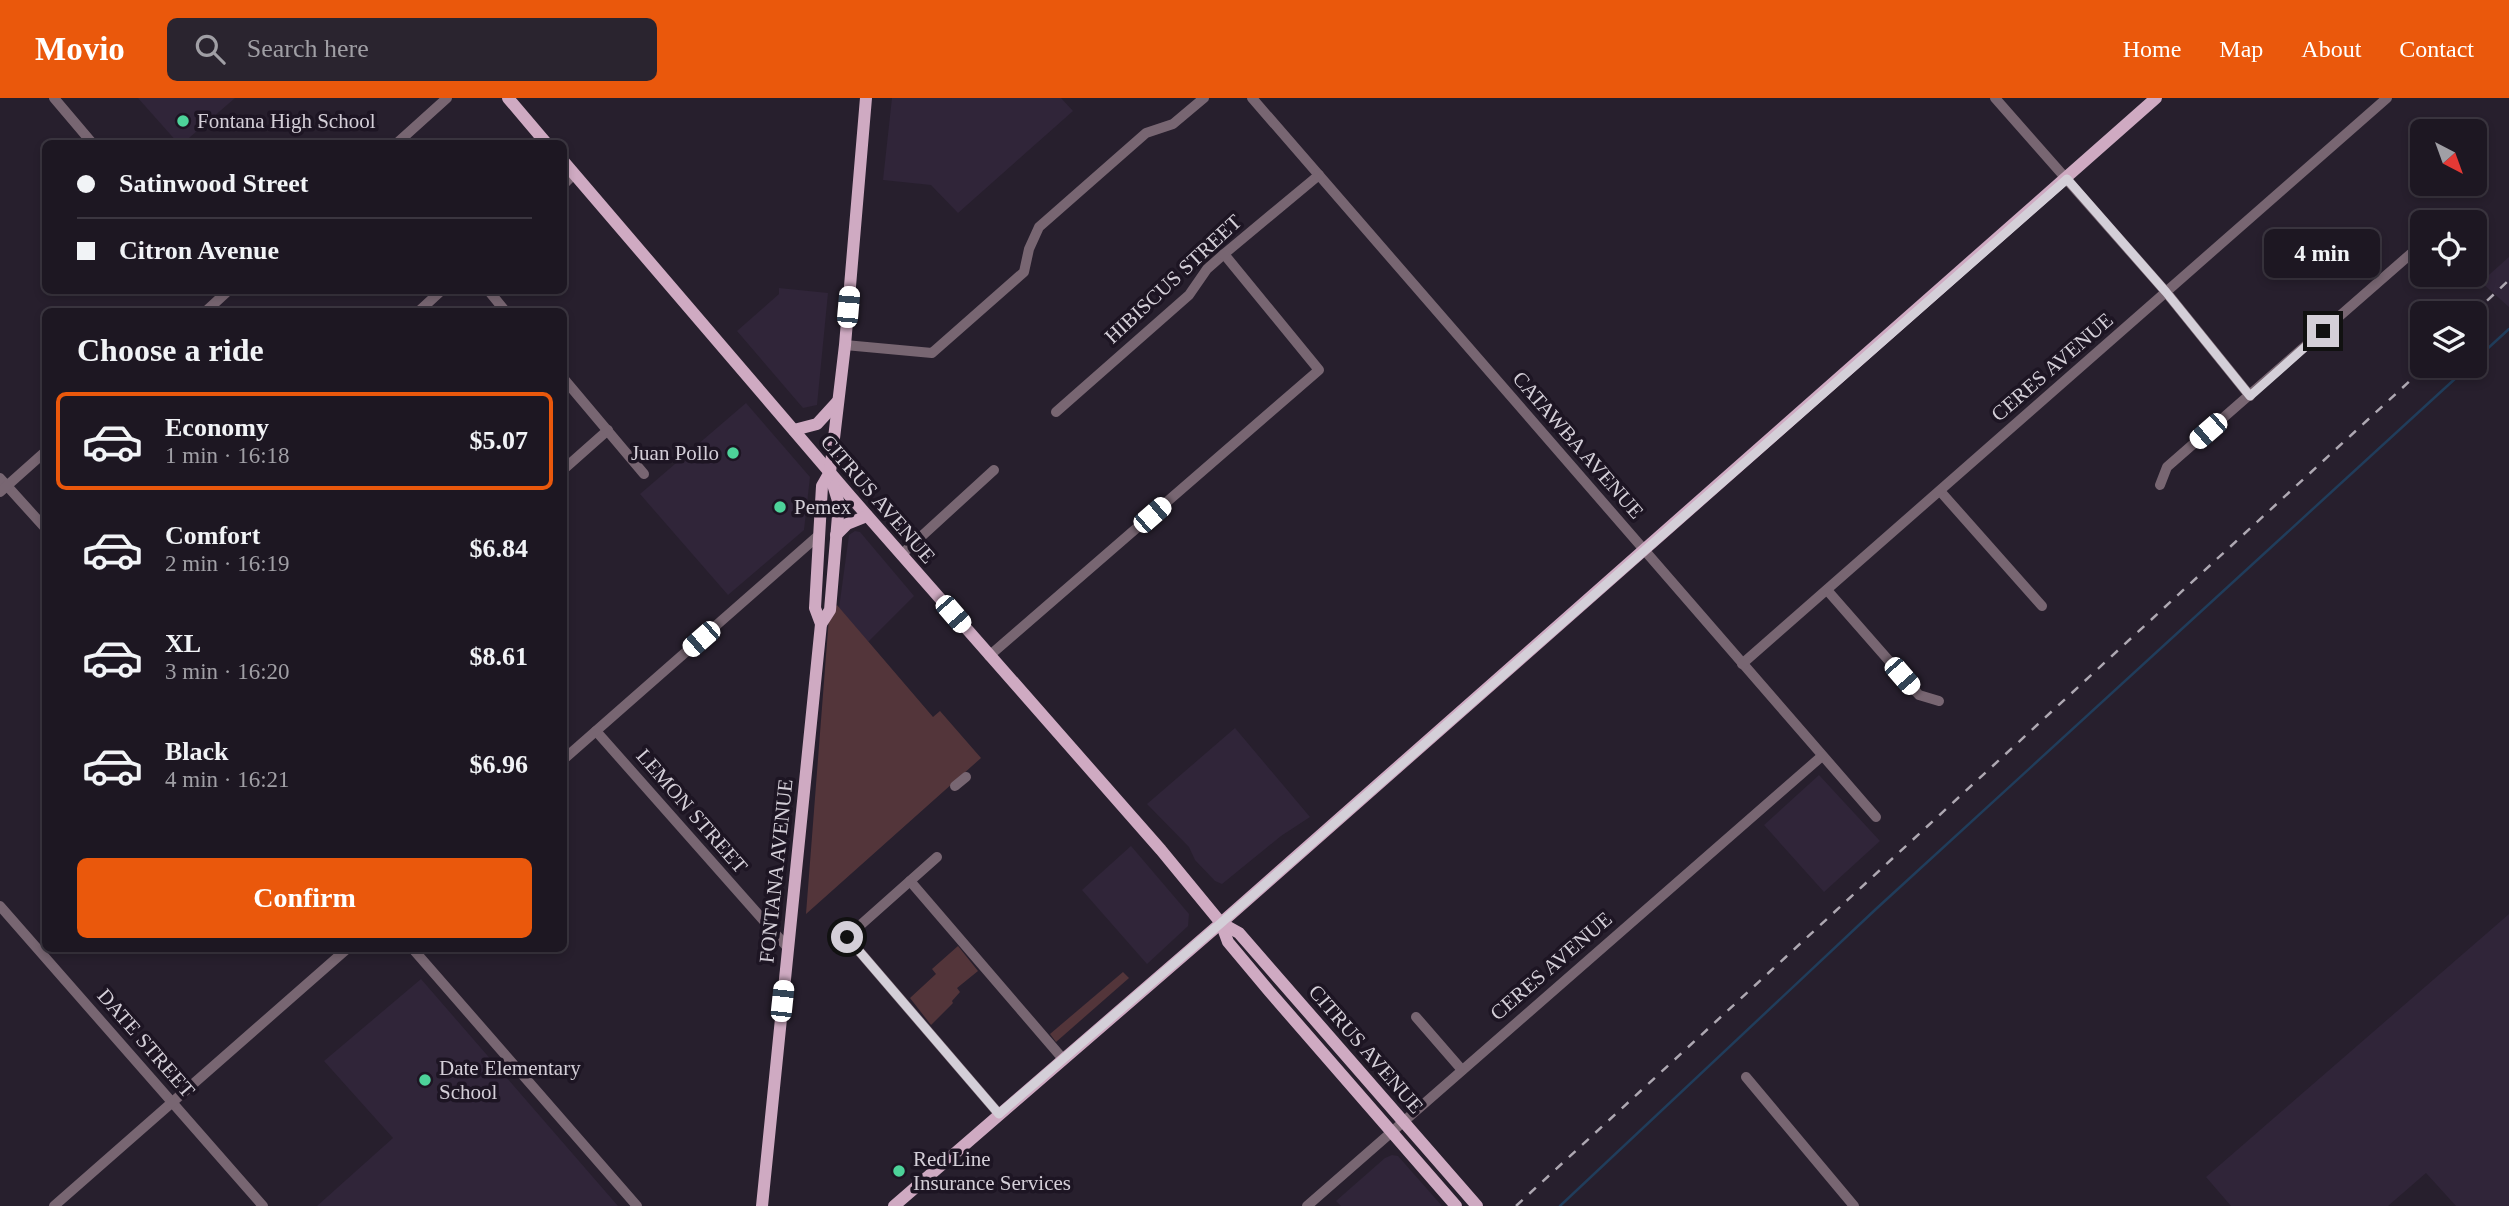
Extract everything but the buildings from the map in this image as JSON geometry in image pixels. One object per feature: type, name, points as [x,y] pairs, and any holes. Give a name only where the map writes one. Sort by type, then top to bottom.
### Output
[{"type":"main road","points":[[508,98],[544,140]]},
{"type":"main road","name":"FONTANA AVENUE","points":[[821,624],[830,610],[839,504],[830,472],[845,345],[866,98]]},
{"type":"main road","points":[[894,1206],[1221,923],[2156,98]]},
{"type":"main road","name":"CITRUS AVENUE","points":[[567,166],[867,516],[1161,850],[1221,923],[1228,942],[1456,1206]]},
{"type":"main road","points":[[794,430],[817,424],[838,400]]},
{"type":"main road","name":"FONTANA AVENUE","points":[[762,1206],[821,624],[815,608],[822,486],[830,472]]},
{"type":"main road","points":[[836,534],[847,524],[867,516]]},
{"type":"main road","name":"CITRUS AVENUE","points":[[1221,923],[1239,933],[1477,1206]]},
{"type":"street","points":[[54,98],[90,140]]},
{"type":"street","points":[[400,140],[447,98]]},
{"type":"street","points":[[845,345],[932,353],[1024,272],[1029,249],[1039,227],[1146,133],[1173,124],[1204,98]]},
{"type":"street","name":"CATAWBA AVENUE","points":[[1252,98],[1875,817]]},
{"type":"street","points":[[1995,98],[2166,292],[2250,396]]},
{"type":"street","name":"CERES AVENUE","points":[[1742,664],[2387,98]]},
{"type":"street","points":[[567,181],[574,174]]},
{"type":"street","name":"HIBISCUS STREET","points":[[1056,412],[1189,295],[1207,269],[1318,175]]},
{"type":"street","points":[[989,656],[1319,370],[1224,254]]},
{"type":"street","points":[[2160,485],[2167,467],[2410,255]]},
{"type":"street","points":[[209,308],[222,294]]},
{"type":"street","points":[[422,308],[438,294]]},
{"type":"street","points":[[491,294],[503,308]]},
{"type":"street","points":[[567,382],[644,474]]},
{"type":"street","points":[[567,466],[608,430]]},
{"type":"street","points":[[42,454],[2,485],[42,526]]},
{"type":"street","points":[[901,555],[994,470]]},
{"type":"street","points":[[1940,491],[2042,607]]},
{"type":"street","points":[[567,756],[819,535]]},
{"type":"street","points":[[1827,590],[1919,695],[1939,701]]},
{"type":"street","name":"LEMON STREET","points":[[596,731],[788,948]]},
{"type":"street","name":"CERES AVENUE","points":[[1307,1206],[1822,756]]},
{"type":"street","points":[[955,786],[966,777]]},
{"type":"street","points":[[937,857],[847,937],[999,1114]]},
{"type":"street","points":[[910,881],[1063,1059]]},
{"type":"street","name":"DATE STREET","points":[[0,906],[263,1206]]},
{"type":"street","points":[[54,1206],[343,952]]},
{"type":"street","points":[[415,952],[637,1206]]},
{"type":"street","points":[[1416,1017],[1462,1070]]},
{"type":"street","points":[[1746,1077],[1854,1206]]},
{"type":"shaded area","name":"Fontana High School","points":[[138,98],[235,98],[187,140],[175,140]]},
{"type":"shaded area","points":[[892,98],[1061,98],[1073,111],[958,213],[931,185],[883,180]]},
{"type":"shaded area","points":[[2509,257],[2509,307],[2487,287],[2487,277]]},
{"type":"shaded area","points":[[779,288],[828,293],[817,405],[803,408],[737,331],[779,294]]},
{"type":"shaded area","points":[[746,403],[810,477],[804,530],[728,595],[640,494]]},
{"type":"shaded area","points":[[855,531],[860,532],[914,596],[868,642],[839,608],[849,535]]},
{"type":"shaded area","points":[[837,605],[933,717],[940,711],[981,758],[806,914],[829,617]]},
{"type":"shaded area","points":[[1235,728],[1310,817],[1281,836],[1222,884],[1215,881],[1195,860],[1189,847],[1147,804]]},
{"type":"shaded area","points":[[1819,775],[1880,841],[1824,892],[1764,825]]},
{"type":"shaded area","points":[[1131,846],[1189,914],[1188,926],[1147,964],[1082,890]]},
{"type":"shaded area","points":[[2509,914],[2509,1206],[2456,1206],[2426,1173],[2388,1206],[2231,1206],[2206,1177]]},
{"type":"shaded area","points":[[958,946],[978,971],[957,988],[960,992],[953,1003],[931,1025],[910,998],[936,974],[932,969]]},
{"type":"shaded area","points":[[1123,972],[1129,978],[1056,1042],[1050,1034]]},
{"type":"shaded area","name":"Date Elementary School","points":[[421,979],[618,1206],[317,1206],[393,1138],[324,1061]]},
{"type":"shaded area","points":[[1398,1156],[1442,1206],[1341,1206],[1336,1201],[1385,1158]]},
{"type":"waterway","points":[[2487,349],[2509,329]]},
{"type":"waterway","points":[[1560,1206],[1876,909],[2456,378]]},
{"type":"railway","points":[[2487,301],[2509,280]]},
{"type":"railway","points":[[1516,1206],[2413,378]]},
{"type":"place","name":"Fontana High School","points":[[183,121]]},
{"type":"place","name":"Juan Pollo","points":[[733,453]]},
{"type":"place","name":"Pemex","points":[[780,507]]},
{"type":"place","name":"Date Elementary School","points":[[425,1080]]},
{"type":"place","name":"Red Line Insurance Services","points":[[899,1171]]},
{"type":"route","points":[[847,937],[999,1114],[1221,923],[2067,179],[2166,292],[2250,396],[2323,331]]}]
